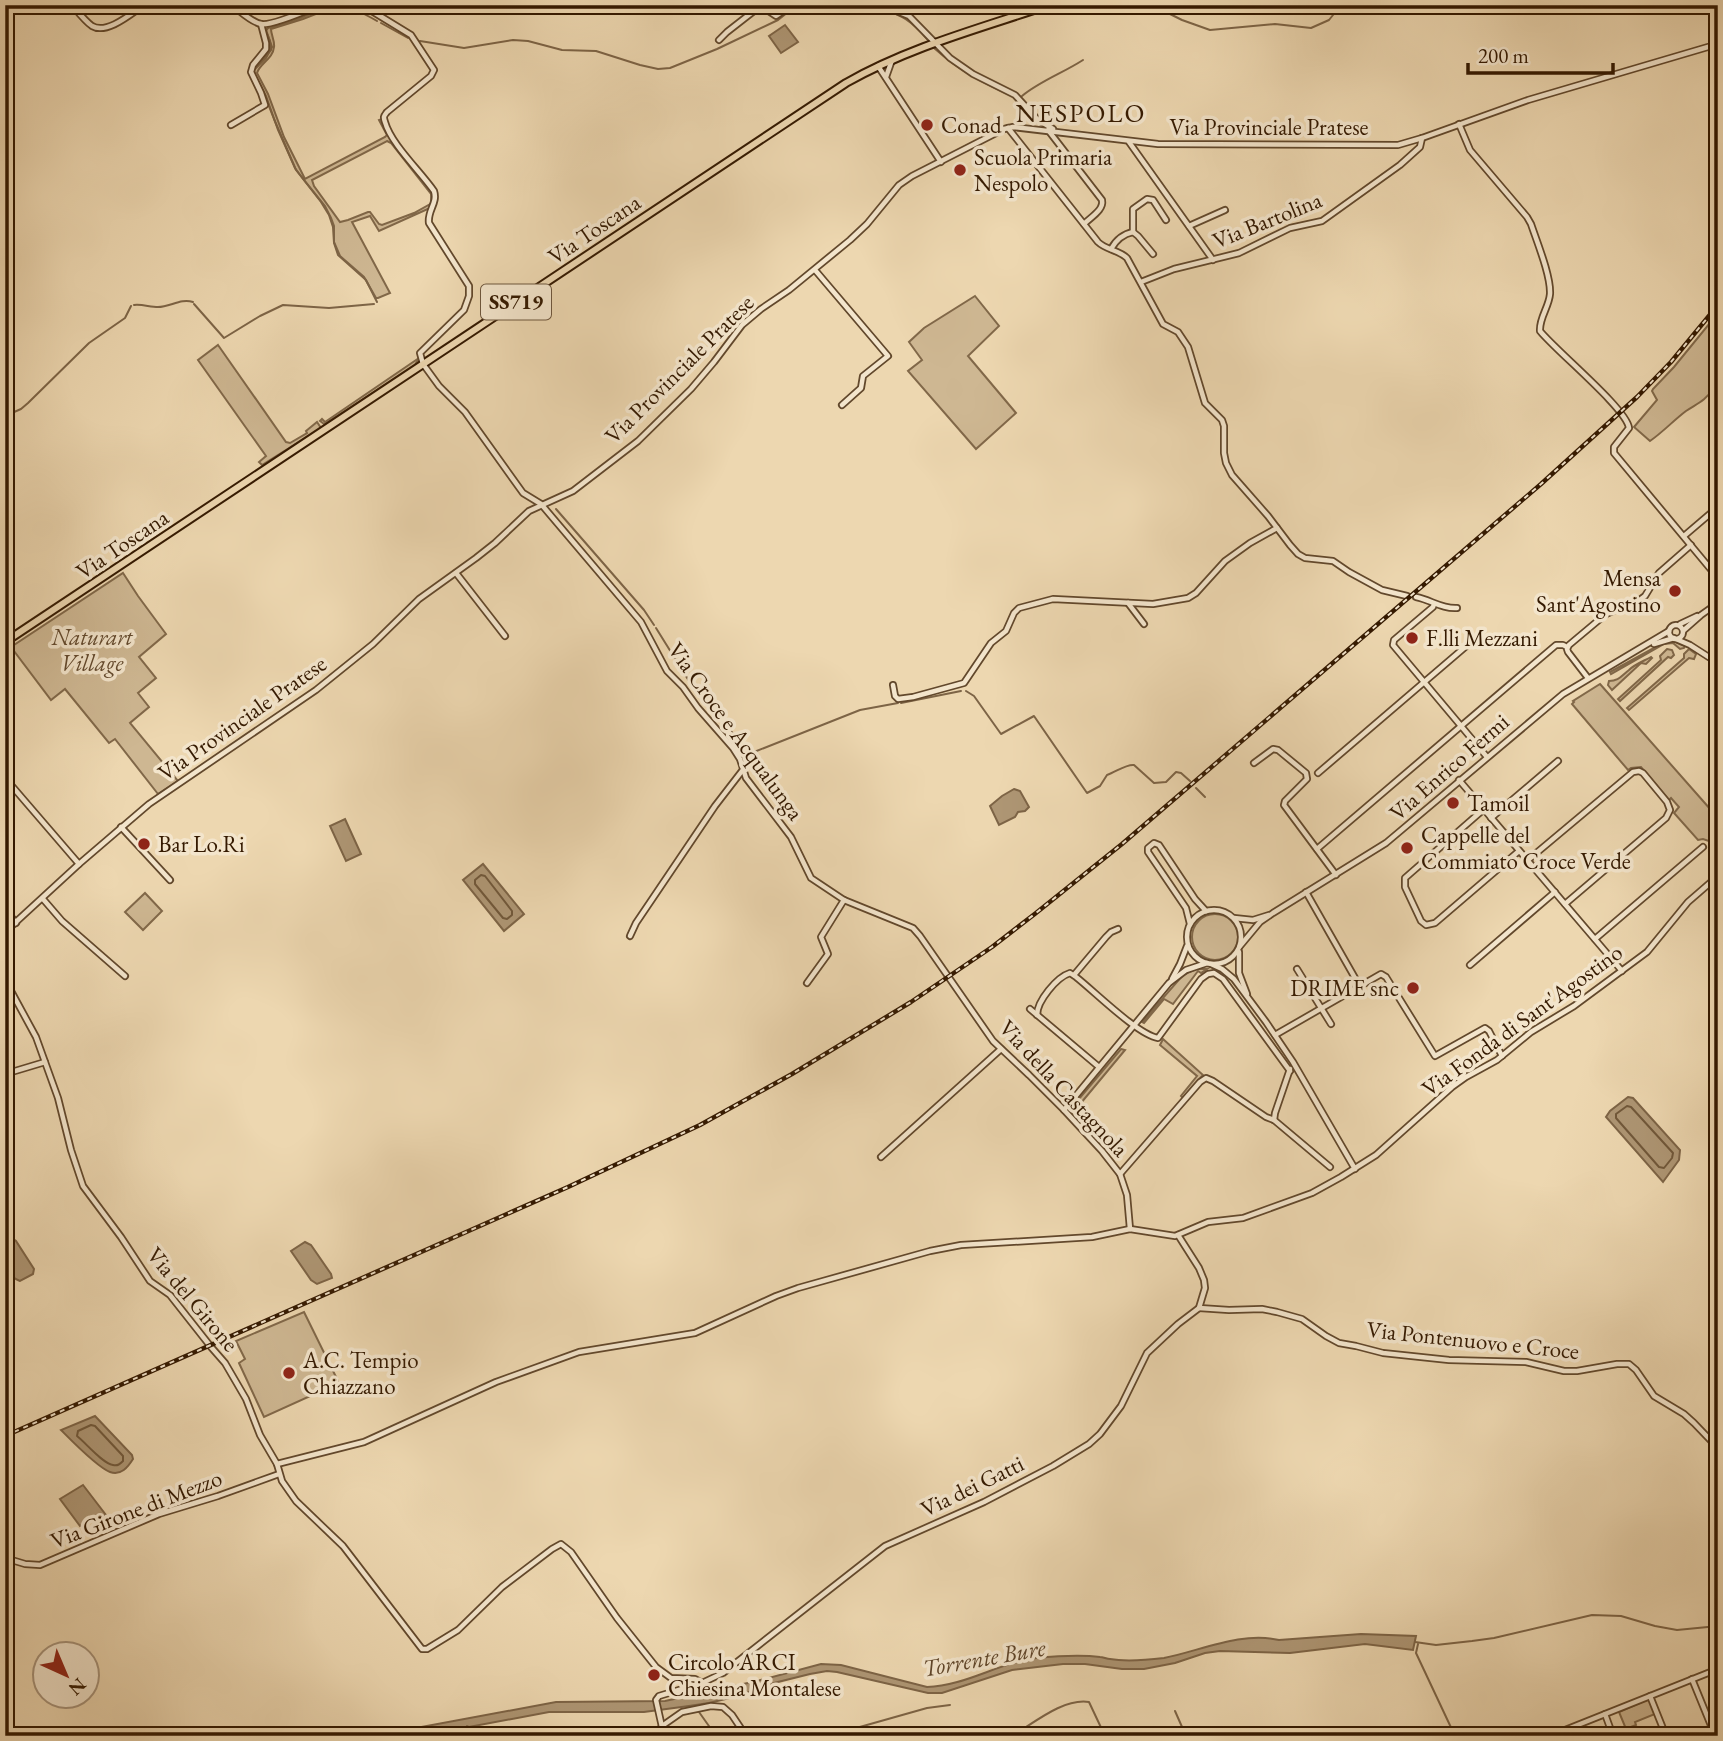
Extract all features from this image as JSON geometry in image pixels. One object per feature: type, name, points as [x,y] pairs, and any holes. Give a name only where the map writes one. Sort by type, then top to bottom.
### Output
[{"type":"main road","name":"Via Toscana","points":[[5,642],[836,89],[878,66],[935,43],[1049,5]]},
{"type":"street","points":[[72,5],[92,26],[99,28],[111,26],[144,5]]},
{"type":"street","points":[[232,5],[261,24],[266,43],[266,49],[251,70],[265,105],[232,125]]},
{"type":"street","points":[[261,24],[320,5]]},
{"type":"street","points":[[362,5],[411,35],[434,70],[431,76],[387,112],[384,118],[395,141],[434,191],[435,199],[429,223],[469,286],[464,310],[419,353],[423,364]]},
{"type":"street","points":[[719,40],[756,9],[762,7],[776,16],[792,5]]},
{"type":"street","points":[[882,5],[912,19],[946,55],[965,69],[1015,95],[1037,120],[1056,131]]},
{"type":"street","name":"Via Provinciale Pratese","points":[[5,932],[121,827],[166,792],[316,691],[373,644],[419,599],[495,543],[529,511],[573,491],[638,441],[691,389],[742,324],[815,270],[867,224],[899,185],[912,176],[1008,128],[1017,127],[1184,145],[1402,144],[1528,100],[1718,44]]},
{"type":"street","points":[[886,78],[892,60]]},
{"type":"street","points":[[878,66],[941,162]]},
{"type":"street","points":[[1459,124],[1470,150],[1531,224],[1550,287],[1549,302],[1539,331],[1604,393],[1629,423],[1628,430],[1613,450],[1718,578]]},
{"type":"street","points":[[1008,128],[1099,243],[1127,258],[1163,324],[1178,332],[1188,347],[1205,402],[1222,420],[1224,453],[1232,475],[1292,548],[1301,556],[1310,559],[1333,561],[1382,590],[1407,596]]},
{"type":"street","points":[[1048,130],[1103,202],[1101,208],[1084,224]]},
{"type":"street","name":"Via Bartolina","points":[[1141,282],[1174,269],[1239,253],[1290,228],[1322,221],[1400,165],[1420,147],[1422,138]]},
{"type":"street","points":[[1129,141],[1213,260]]},
{"type":"street","points":[[1133,232],[1133,209],[1147,199],[1155,203],[1166,220]]},
{"type":"street","points":[[1189,226],[1225,210]]},
{"type":"street","points":[[1111,249],[1126,233],[1133,232],[1153,254]]},
{"type":"street","points":[[815,270],[888,356],[864,374],[861,388],[842,405]]},
{"type":"street","name":"Via Croce e Acqualunga","points":[[423,364],[442,389],[465,412],[523,493],[541,504],[641,622],[667,671],[733,748],[750,785],[791,837],[811,878],[844,900],[913,928],[950,979]]},
{"type":"street","points":[[1684,536],[1718,507]]},
{"type":"street","points":[[893,684],[898,699],[964,683],[991,643],[1007,629],[1014,613],[1024,606],[1048,599],[1157,604],[1191,596],[1230,557],[1277,528]]},
{"type":"street","points":[[1567,647],[1606,614],[1630,607],[1645,596],[1659,573],[1691,545]]},
{"type":"street","points":[[456,572],[505,636]]},
{"type":"street","points":[[1416,597],[1457,608]]},
{"type":"street","points":[[1128,603],[1144,624]]},
{"type":"street","points":[[1646,646],[1680,638],[1701,615],[1718,603]]},
{"type":"street","points":[[1434,604],[1393,641],[1393,646],[1487,757]]},
{"type":"street","points":[[1646,646],[1669,631],[1672,626],[1701,615]]},
{"type":"street","points":[[1679,625],[1690,645]]},
{"type":"street","points":[[1669,631],[1675,639],[1718,663]]},
{"type":"street","points":[[1318,773],[1478,636]]},
{"type":"street","points":[[1317,849],[1556,645],[1567,647],[1588,678]]},
{"type":"street","name":"Via Enrico Fermi","points":[[1273,913],[1386,843],[1551,703],[1588,678],[1646,646]]},
{"type":"street","points":[[1254,763],[1273,750],[1278,750],[1306,773],[1307,779],[1283,804],[1336,875]]},
{"type":"street","points":[[1491,818],[1558,761]]},
{"type":"street","points":[[630,936],[715,806],[743,771]]},
{"type":"street","points":[[1528,860],[1635,771],[1641,772],[1669,803],[1669,814],[1663,821],[1565,904]]},
{"type":"street","points":[[5,778],[79,864]]},
{"type":"street","points":[[1460,780],[1622,971]]},
{"type":"street","points":[[1484,809],[1404,880],[1406,890],[1423,922],[1426,925],[1434,924],[1519,851]]},
{"type":"street","points":[[121,827],[170,880]]},
{"type":"street","points":[[1190,923],[1186,908],[1149,852],[1150,845],[1159,845],[1206,911]]},
{"type":"street","points":[[1595,939],[1703,847]]},
{"type":"street","name":"Via Fonda di Sant'Agostino","points":[[1178,1235],[1208,1222],[1240,1219],[1319,1190],[1355,1169],[1384,1148],[1452,1087],[1502,1056],[1651,949],[1688,902],[1718,876]]},
{"type":"street","points":[[1306,892],[1359,985]]},
{"type":"street","points":[[1470,965],[1555,892]]},
{"type":"street","points":[[43,899],[62,921],[125,976]]},
{"type":"street","points":[[807,983],[828,954],[821,937],[844,900]]},
{"type":"street","points":[[5,909],[16,923]]},
{"type":"street","points":[[1273,913],[1253,920],[1234,918],[1213,909],[1206,911],[1190,923],[1187,932],[1188,944],[1195,956],[1229,975],[1247,995],[1293,1062],[1355,1169]]},
{"type":"street","points":[[1063,1110],[1170,983],[1186,970],[1226,962],[1234,956],[1260,922],[1273,913]]},
{"type":"street","points":[[1234,918],[1241,930],[1239,970],[1247,995]]},
{"type":"street","points":[[1074,975],[1106,937],[1118,929]]},
{"type":"street","points":[[1170,983],[1188,944]]},
{"type":"street","points":[[1297,969],[1331,1024]]},
{"type":"street","points":[[1037,1015],[1039,1004],[1060,978],[1069,974],[1074,975],[1134,1025],[1158,1038],[1201,979],[1214,973],[1221,977],[1290,1071]]},
{"type":"street","points":[[1275,1035],[1379,974],[1385,975],[1435,1056],[1485,1028],[1502,1056]]},
{"type":"street","name":"Via della Castagnola","points":[[950,979],[991,1039],[1063,1110],[1120,1174],[1126,1190],[1130,1229]]},
{"type":"street","name":"Via del Girone","points":[[5,980],[29,1021],[45,1062],[83,1186],[150,1281],[170,1294],[225,1363],[246,1399],[260,1435],[277,1464],[282,1481],[296,1501],[343,1546],[422,1649],[427,1649],[458,1630],[502,1587],[561,1545],[571,1552],[617,1618],[659,1671],[671,1678],[695,1679],[702,1683]]},
{"type":"street","points":[[1030,1009],[1099,1067]]},
{"type":"street","points":[[881,1157],[1001,1049]]},
{"type":"street","points":[[5,1074],[45,1062]]},
{"type":"street","points":[[1275,1120],[1293,1062]]},
{"type":"street","points":[[1120,1174],[1204,1079],[1213,1081],[1266,1117],[1275,1120],[1330,1167]]},
{"type":"street","points":[[277,1464],[364,1442],[496,1382],[567,1355],[695,1333],[798,1288],[961,1245],[1092,1237],[1130,1229],[1169,1236],[1178,1235],[1203,1276],[1205,1288],[1199,1308]]},
{"type":"street","name":"Via Pontenuovo e Croce","points":[[1199,1308],[1269,1310],[1302,1319],[1339,1343],[1383,1353],[1449,1360],[1526,1362],[1564,1371],[1629,1364],[1654,1396],[1684,1414],[1718,1448]]},
{"type":"street","name":"Via dei Gatti","points":[[662,1727],[656,1700],[660,1695],[715,1678],[885,1546],[984,1502],[1089,1444],[1121,1406],[1147,1353],[1199,1308]]},
{"type":"street","name":"Via Girone di Mezzo","points":[[5,1558],[40,1565],[159,1514],[279,1474]]},
{"type":"street","points":[[1550,1736],[1718,1669]]},
{"type":"street","points":[[1692,1679],[1712,1728],[1706,1736]]},
{"type":"street","points":[[1650,1696],[1666,1736]]},
{"type":"street","points":[[652,1736],[679,1714],[711,1706],[723,1707],[746,1736]]},
{"type":"street","points":[[1605,1714],[1613,1736]]},
{"type":"green space","points":[[333,6],[346,8],[347,11],[331,8],[271,29],[273,51],[257,73],[305,179],[385,137],[387,135],[379,120],[382,119],[396,146],[431,191],[432,202],[431,194],[387,141],[312,180],[340,222],[370,212],[382,225],[432,203],[430,208],[379,231],[370,216],[352,222],[390,293],[378,298],[364,277],[340,256],[334,242],[331,218],[325,206],[295,168],[254,70],[272,47],[266,30],[268,28]]},
{"type":"green space","points":[[975,296],[999,326],[968,356],[1016,413],[976,449],[908,371],[922,360],[909,342],[924,328]]},
{"type":"green space","points":[[1718,313],[1718,393],[1713,389],[1650,441],[1634,427],[1657,400],[1653,389]]},
{"type":"green space","points":[[218,345],[286,442],[290,443],[307,433],[317,422],[321,428],[262,465],[259,462],[266,456],[198,360]]},
{"type":"green space","points":[[419,358],[415,365],[327,423],[320,421],[322,419],[325,422]]},
{"type":"green space","name":"Naturart Village","points":[[123,573],[166,634],[139,657],[156,678],[138,693],[149,707],[130,723],[178,781],[158,794],[115,739],[109,743],[65,689],[51,700],[11,647]]},
{"type":"green space","points":[[1674,641],[1685,646],[1684,648],[1680,649],[1673,643],[1664,644],[1611,674],[1610,672],[1663,643]]},
{"type":"green space","points":[[1667,649],[1672,650],[1674,655],[1668,657],[1620,701],[1618,699],[1661,660],[1660,656]]},
{"type":"green space","points":[[1689,649],[1696,654],[1694,659],[1689,658],[1629,710],[1627,708],[1684,658]]},
{"type":"green space","points":[[1651,657],[1646,664],[1641,663],[1612,690],[1608,685],[1609,681],[1618,679],[1634,666]]},
{"type":"green space","points":[[1600,684],[1718,818],[1718,861],[1709,851],[1709,841],[1698,840],[1674,813],[1679,807],[1671,798],[1669,800],[1641,767],[1628,770],[1572,704]]},
{"type":"green space","points":[[145,893],[162,911],[143,930],[125,912]]},
{"type":"green space","points":[[1215,914],[1231,921],[1238,937],[1231,953],[1215,960],[1199,953],[1192,937],[1199,921]]},
{"type":"green space","points":[[1196,969],[1207,969],[1201,973],[1198,971],[1173,1004],[1164,999],[1144,1023],[1142,1022],[1183,975]]},
{"type":"green space","points":[[1163,1039],[1203,1075],[1183,1098],[1181,1096],[1197,1076],[1160,1045]]},
{"type":"green space","points":[[1121,1049],[1125,1050],[1081,1103],[1078,1100]]},
{"type":"green space","name":"A.C. Tempio Chiazzano","points":[[304,1312],[339,1383],[264,1417],[239,1363],[245,1359],[236,1341]]},
{"type":"green space","points":[[1649,1699],[1655,1714],[1626,1729],[1619,1712]]},
{"type":"water","points":[[785,25],[798,42],[781,53],[769,36]]},
{"type":"water","points":[[1014,789],[1020,791],[1029,807],[999,825],[990,806]]},
{"type":"water","points":[[345,819],[361,854],[346,861],[330,826]]},
{"type":"water","points":[[483,864],[524,914],[504,931],[463,880]]},
{"type":"water","points":[[1628,1097],[1633,1098],[1680,1150],[1679,1160],[1663,1182],[1606,1117]]},
{"type":"water","points":[[12,1238],[34,1269],[33,1274],[20,1281],[10,1274],[6,1265],[5,1242]]},
{"type":"water","points":[[305,1242],[311,1245],[332,1278],[317,1284],[311,1280],[291,1251]]},
{"type":"water","points":[[95,1416],[132,1455],[133,1459],[121,1472],[114,1473],[105,1469],[61,1430]]},
{"type":"water","points":[[83,1485],[106,1515],[80,1526],[60,1499]]},
{"type":"water","points":[[1361,1634],[1416,1636],[1413,1650],[1365,1644],[1290,1653],[1220,1651],[1144,1669],[1063,1664],[1012,1670],[942,1693],[928,1693],[827,1671],[774,1683],[738,1696],[689,1706],[644,1712],[549,1712],[421,1736],[373,1736],[556,1702],[665,1701],[821,1664],[841,1665],[927,1687],[955,1683],[1008,1664],[1036,1658],[1084,1656],[1144,1660],[1164,1658],[1250,1638],[1279,1640]]},
{"type":"waterway","points":[[420,41],[464,48],[513,40],[528,41],[562,50],[596,51],[658,69],[670,68],[778,20],[797,5]]},
{"type":"waterway","points":[[874,5],[904,18],[928,40]]},
{"type":"waterway","points":[[1152,5],[1210,30],[1275,24],[1311,28],[1329,20],[1341,5]]},
{"type":"waterway","points":[[299,16],[321,8],[338,6],[355,10],[377,21]]},
{"type":"waterway","points":[[381,23],[408,38]]},
{"type":"waterway","points":[[254,73],[254,69],[271,50],[266,31],[270,25]]},
{"type":"waterway","points":[[934,48],[972,76],[1014,97]]},
{"type":"waterway","points":[[1022,96],[1083,60]]},
{"type":"waterway","points":[[256,78],[296,170],[329,215],[338,255],[366,280],[377,302]]},
{"type":"waterway","points":[[134,305],[158,307],[184,301],[193,302]]},
{"type":"waterway","points":[[194,304],[224,338],[283,305],[329,308],[374,304]]},
{"type":"waterway","points":[[5,416],[28,403],[89,343],[125,318],[131,306]]},
{"type":"waterway","points":[[556,509],[654,625]]},
{"type":"waterway","points":[[656,628],[689,681]]},
{"type":"waterway","points":[[692,684],[722,722]]},
{"type":"waterway","points":[[901,703],[961,691]]},
{"type":"waterway","points":[[966,691],[974,696],[1001,734],[1034,716],[1087,793],[1100,786],[1107,775],[1131,765],[1154,783],[1166,782],[1176,772],[1190,781]]},
{"type":"waterway","points":[[725,724],[745,748],[754,752],[860,710],[898,703]]},
{"type":"waterway","points":[[1196,788],[1205,797]]},
{"type":"waterway","name":"Torrente Bure","points":[[1415,1642],[1436,1645],[1494,1638],[1592,1615],[1621,1616],[1677,1630],[1718,1626]]},
{"type":"waterway","points":[[1418,1644],[1416,1653],[1455,1736]]},
{"type":"waterway","points":[[1012,1736],[1049,1713],[1079,1702],[1089,1702],[1105,1736]]},
{"type":"waterway","points":[[822,1736],[927,1708],[950,1705]]},
{"type":"waterway","points":[[1175,1711],[1186,1736]]},
{"type":"waterway","points":[[699,1712],[716,1736]]},
{"type":"waterway","points":[[467,1726],[491,1736]]},
{"type":"railway","points":[[5,1436],[568,1187],[700,1125],[792,1074],[911,1002],[992,947],[1122,844],[1541,484],[1637,397],[1671,362],[1718,305]]},
{"type":"place","name":"Conad","points":[[927,125]]},
{"type":"place","name":"Scuola Primaria Nespolo","points":[[960,170]]},
{"type":"place","name":"Mensa Sant'Agostino","points":[[1675,591]]},
{"type":"place","name":"F.lli Mezzani","points":[[1412,638]]},
{"type":"place","name":"Tamoil","points":[[1453,803]]},
{"type":"place","name":"Bar Lo.Ri","points":[[144,844]]},
{"type":"place","name":"Cappelle del Commiato Croce Verde","points":[[1407,848]]},
{"type":"place","name":"DRIME snc","points":[[1413,988]]},
{"type":"place","name":"A.C. Tempio Chiazzano","points":[[289,1373]]},
{"type":"place","name":"Circolo ARCI Chiesina Montalese","points":[[654,1675]]},
{"type":"district","name":"NESPOLO","points":[[1081,113]]}]
